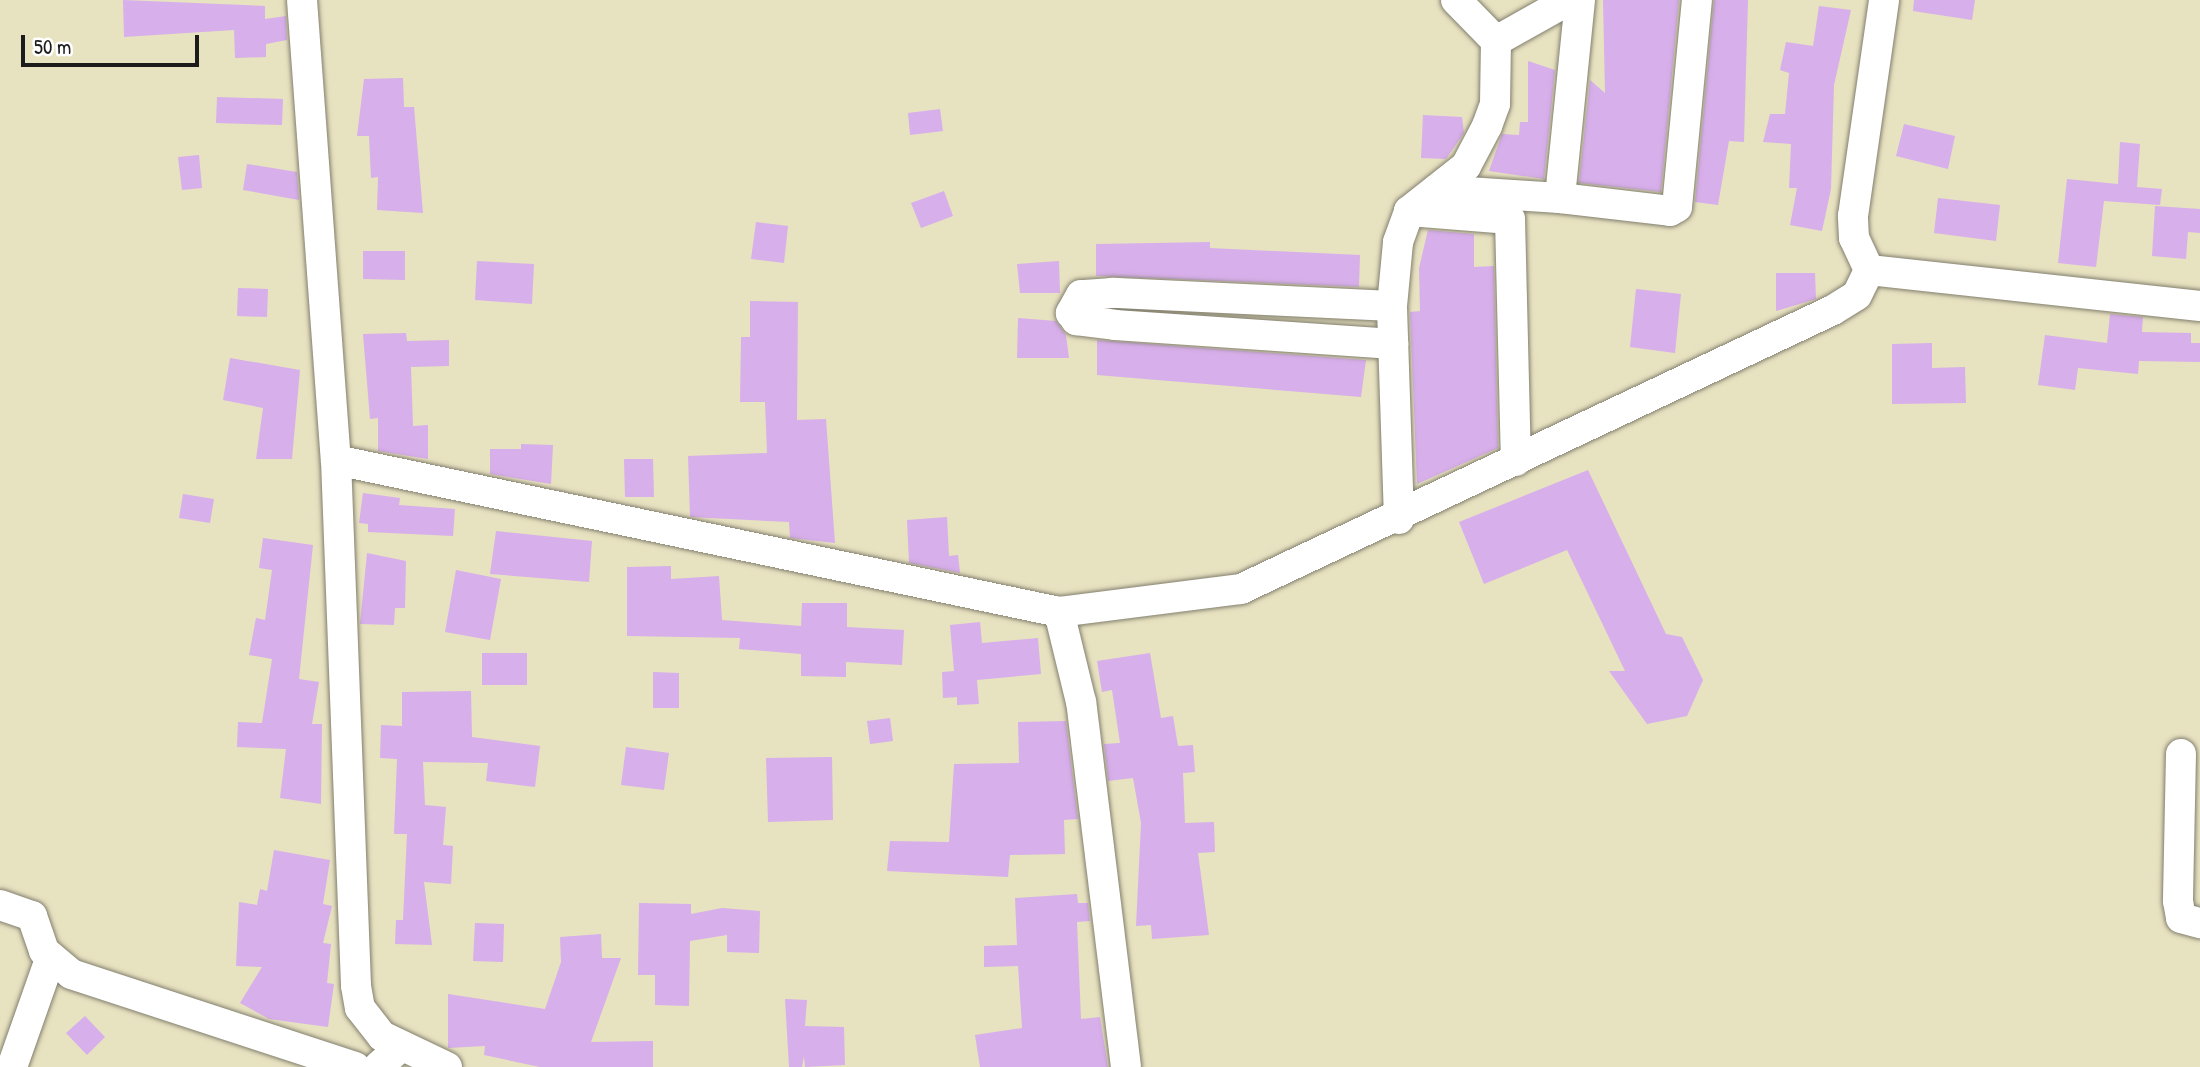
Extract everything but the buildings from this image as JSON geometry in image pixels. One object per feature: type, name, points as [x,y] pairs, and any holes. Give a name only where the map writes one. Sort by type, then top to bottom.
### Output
[{"type":"street","points":[[302,0],[336,460],[356,986],[370,1024],[401,1046],[447,1067]]},
{"type":"street","points":[[1399,519],[1392,306],[1395,254],[1409,211],[1466,166],[1495,104],[1496,41],[1456,0]]},
{"type":"street","points":[[1496,41],[1569,0]]},
{"type":"street","points":[[1560,198],[1580,0]]},
{"type":"street","points":[[1437,190],[1560,198],[1670,211],[1677,207],[1697,0]]},
{"type":"street","points":[[1870,270],[1854,238],[1853,216],[1884,0]]},
{"type":"street","points":[[1409,211],[1510,219],[1516,461]]},
{"type":"street","points":[[336,460],[1059,612],[1241,590],[1399,519],[1833,310],[1857,295],[1870,270]]},
{"type":"street","points":[[1870,270],[2200,306]]},
{"type":"street","points":[[1392,306],[1112,293],[1081,295],[1071,313],[1076,320],[1115,325],[1394,344]]},
{"type":"street","points":[[1059,612],[1081,702],[1126,1067]]},
{"type":"street","points":[[2181,754],[2178,901],[2181,918],[2200,923]]},
{"type":"street","points":[[0,905],[32,916],[50,958],[71,974],[355,1067]]},
{"type":"street","points":[[12,1067],[50,958]]},
{"type":"street","points":[[378,1067],[401,1046]]}]
